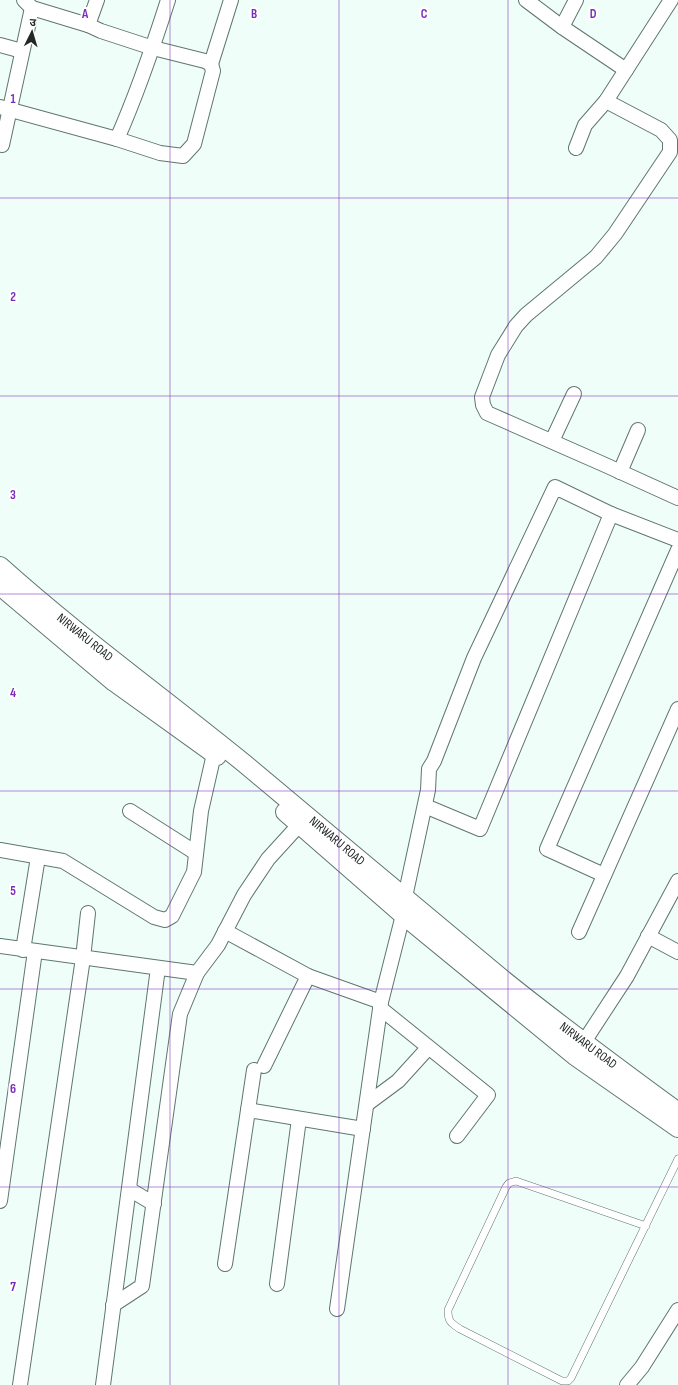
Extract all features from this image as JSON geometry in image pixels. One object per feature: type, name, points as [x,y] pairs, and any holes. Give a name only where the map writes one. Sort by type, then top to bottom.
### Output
[{"type":"street","points":[[88,26],[97,0]]},
{"type":"street","points":[[117,139],[134,102],[168,0]]},
{"type":"street","points":[[5,108],[117,139],[160,153],[183,156],[194,144],[213,71],[211,64],[231,0]]},
{"type":"street","points":[[526,0],[562,27],[626,70]]},
{"type":"street","points":[[562,27],[576,0]]},
{"type":"street","points":[[576,148],[585,125],[606,101],[671,0]]},
{"type":"street","points":[[2,145],[5,108],[22,51],[28,4],[101,31],[153,48],[205,61],[211,64]]},
{"type":"street","points":[[0,45],[22,51]]},
{"type":"street","points":[[606,101],[661,130],[670,140],[670,152],[615,234],[596,257],[526,315],[516,326],[498,355],[482,397],[483,405],[487,413],[678,498]]},
{"type":"street","points":[[552,441],[574,394]]},
{"type":"street","points":[[620,472],[638,430]]},
{"type":"street","points":[[337,1309],[380,1005],[403,915],[405,897],[428,790],[429,769],[434,761],[474,658],[555,488],[611,514],[678,540]]},
{"type":"street","points":[[425,806],[480,829],[611,514]]},
{"type":"street","points":[[604,875],[547,849],[678,550]]},
{"type":"street","name":"NIRWARU ROAD","points":[[0,566],[31,594],[205,732],[405,897],[501,978],[579,1049],[678,1112]]},
{"type":"street","name":"NIRWARU ROAD","points":[[0,586],[114,682],[251,781],[299,825],[403,915],[579,1049],[665,1120],[678,1128]]},
{"type":"street","points":[[579,932],[678,709]]},
{"type":"street","points":[[0,850],[63,861],[154,917],[166,920],[172,916],[194,872],[201,811],[214,754]]},
{"type":"street","points":[[130,811],[196,853]]},
{"type":"street","points":[[113,1305],[142,1286],[180,1014],[197,973],[218,945],[244,895],[268,859],[299,825]]},
{"type":"street","points":[[0,1201],[29,950],[38,857]]},
{"type":"street","points":[[579,1049],[627,976],[678,881]]},
{"type":"street","points":[[20,1385],[83,958],[88,913]]},
{"type":"street","points":[[225,931],[308,976],[380,1005],[428,1048],[488,1095],[457,1136]]},
{"type":"street","points":[[648,936],[678,952]]},
{"type":"street","points":[[0,946],[197,973]]},
{"type":"street","points":[[103,1385],[158,968]]},
{"type":"street","points":[[225,1264],[248,1110],[259,1068],[308,976]]},
{"type":"street","points":[[366,1104],[398,1081],[428,1048]]},
{"type":"street","points":[[248,1110],[363,1129]]},
{"type":"street","points":[[277,1284],[299,1119]]},
{"type":"street","points":[[129,1190],[154,1204]]},
{"type":"street","points":[[627,1385],[642,1366],[678,1310]]},
{"type":"lane","points":[[646,1226],[516,1181],[510,1183],[506,1187],[448,1310],[448,1318],[452,1324],[460,1329],[562,1382],[568,1381],[572,1378],[646,1226],[678,1159]]}]
